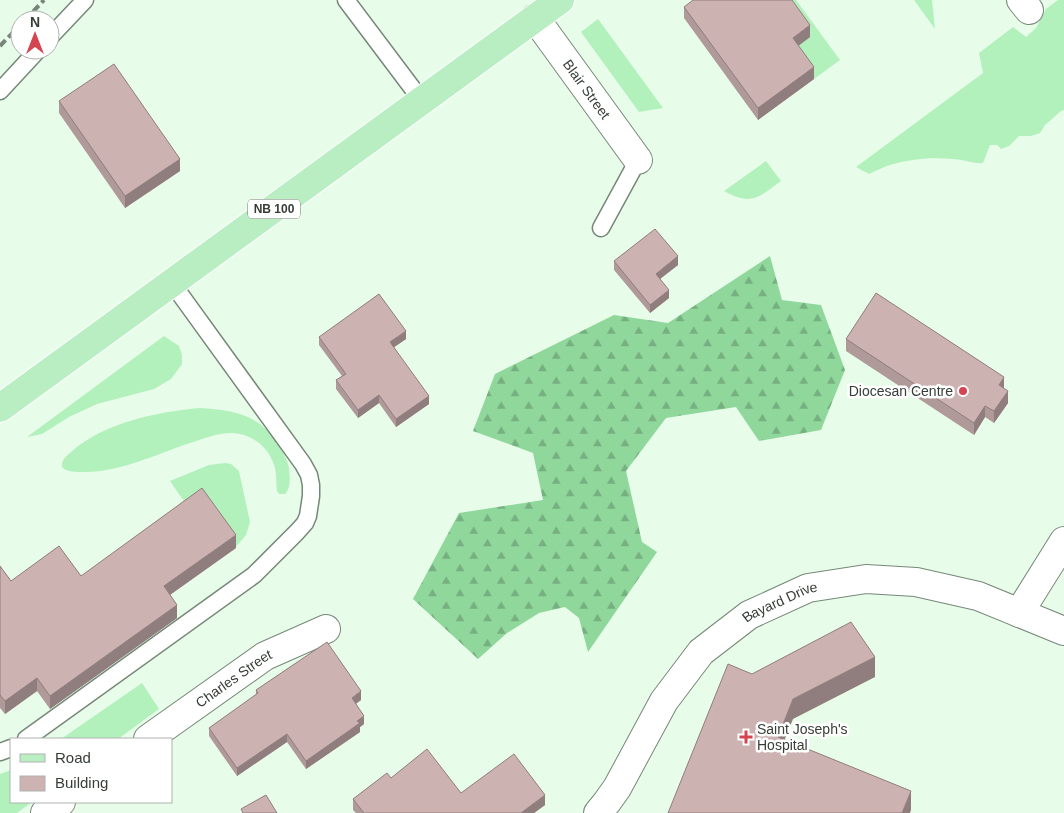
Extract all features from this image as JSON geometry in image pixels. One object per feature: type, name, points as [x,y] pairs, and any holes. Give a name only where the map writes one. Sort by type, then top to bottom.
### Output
[{"type":"main road","name":"NB 100","points":[[0,408],[422,101],[546,7]]},
{"type":"street","name":"Blair Street","points":[[546,7],[638,160]]},
{"type":"street","points":[[1019,612],[1064,541]]},
{"type":"street","name":"Bayard Drive","points":[[598,813],[617,788],[664,701],[701,652],[749,615],[808,588],[866,579],[916,582],[978,596],[1060,629]]},
{"type":"street","name":"Charles Street","points":[[149,738],[265,656],[326,629]]},
{"type":"street","points":[[45,813],[60,803]]},
{"type":"lane","points":[[60,26],[85,0]]},
{"type":"lane","points":[[346,0],[422,101]]},
{"type":"lane","points":[[0,91],[29,60]]},
{"type":"lane","points":[[601,228],[638,160]]},
{"type":"lane","points":[[27,738],[254,575],[297,532],[308,516],[311,485],[309,475],[303,464],[172,283]]},
{"type":"green space","points":[[783,0],[796,0],[840,60],[814,79],[793,50],[810,37]]},
{"type":"green space","points":[[914,0],[932,0],[935,29]]},
{"type":"green space","points":[[1058,0],[1064,0],[1064,110],[1045,125],[1040,133],[1031,136],[1019,136],[1009,146],[1001,149],[997,145],[990,145],[983,163],[944,158],[921,159],[890,165],[869,174],[856,167],[983,73],[979,53],[1013,27],[1026,37],[1036,28],[1046,9]]},
{"type":"green space","points":[[598,19],[663,108],[639,112],[581,32]]},
{"type":"green space","points":[[766,161],[781,181],[766,192],[760,196],[748,199],[733,196],[724,191]]},
{"type":"green space","points":[[770,256],[782,300],[821,305],[845,370],[821,430],[759,441],[736,407],[666,418],[626,471],[642,542],[657,552],[588,652],[579,618],[565,607],[539,613],[507,633],[478,659],[413,599],[459,513],[543,500],[533,453],[473,431],[495,374],[614,315],[668,323]]},
{"type":"green space","points":[[164,336],[179,346],[182,355],[182,364],[171,379],[154,389],[97,404],[69,417],[42,434],[27,437]]},
{"type":"green space","points":[[200,408],[234,412],[254,420],[271,434],[283,453],[289,468],[290,479],[287,492],[279,494],[277,491],[275,468],[263,447],[245,435],[231,433],[210,436],[137,462],[110,469],[77,472],[69,471],[62,467],[66,456],[85,441],[116,426],[167,412]]},
{"type":"green space","points":[[231,464],[239,471],[250,522],[246,535],[235,548],[190,510],[170,481],[209,465]]},
{"type":"green space","points":[[142,683],[159,709],[119,738],[62,738]]},
{"type":"green space","points":[[10,770],[10,803],[31,803],[17,813],[0,813],[0,774]]},
{"type":"building","points":[[693,0],[792,0],[810,25],[793,38],[814,67],[758,108],[684,7]]},
{"type":"building","points":[[114,64],[180,159],[125,196],[59,101]]},
{"type":"building","points":[[655,229],[678,256],[656,274],[669,290],[650,305],[614,261]]},
{"type":"building","points":[[876,293],[1004,377],[999,385],[1008,391],[994,411],[985,406],[974,423],[846,339]]},
{"type":"building","points":[[379,294],[406,331],[390,342],[429,396],[396,419],[379,395],[358,410],[336,380],[346,374],[319,337]]},
{"type":"building","points":[[202,488],[236,535],[164,586],[177,605],[50,696],[37,678],[5,701],[0,695],[0,566],[11,581],[59,546],[81,576]]},
{"type":"building","name":"Saint Joseph's Hospital","points":[[851,622],[875,657],[793,699],[778,737],[911,791],[902,813],[668,813],[728,664],[752,674]]},
{"type":"building","points":[[327,642],[361,691],[352,698],[364,716],[357,721],[360,723],[306,761],[287,734],[237,768],[209,728],[258,693],[256,690]]},
{"type":"building","points":[[427,749],[461,793],[514,754],[545,795],[521,813],[364,813],[353,799],[387,773],[391,778]]},
{"type":"building","points":[[266,795],[277,813],[243,813],[241,809]]},
{"type":"railway","points":[[34,10],[44,0]]},
{"type":"railway","points":[[0,46],[10,36]]},
{"type":"place","name":"Diocesan Centre","points":[[963,391]]},
{"type":"place","name":"Saint Joseph's Hospital","points":[[746,737]]}]
